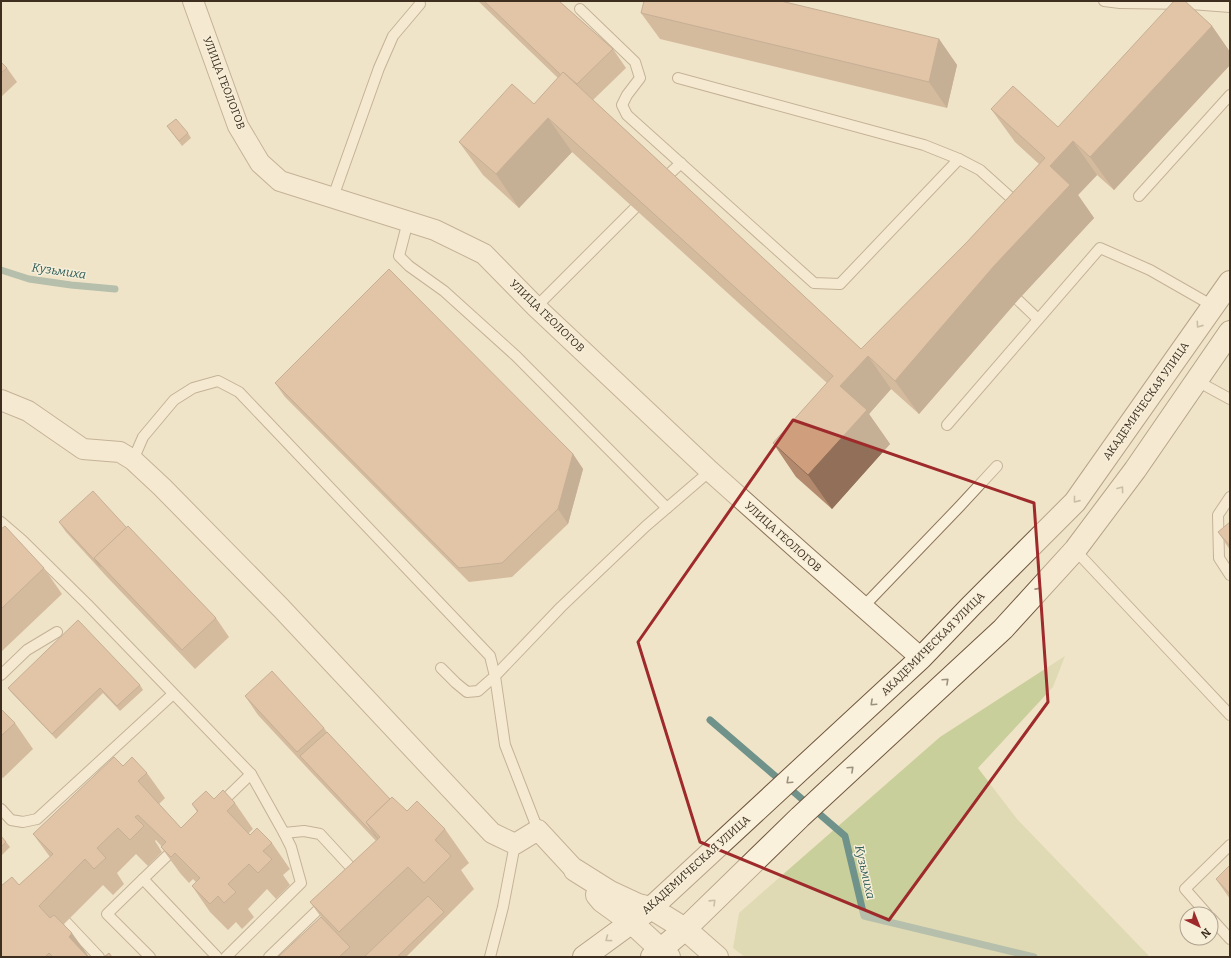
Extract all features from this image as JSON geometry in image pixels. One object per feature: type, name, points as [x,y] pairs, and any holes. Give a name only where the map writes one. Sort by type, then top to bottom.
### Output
[{"type":"main road","name":"АКАДЕМИЧЕСКАЯ УЛИЦА","points":[[584,957],[651,908],[921,658],[1075,502],[1230,282]]},
{"type":"main road","points":[[575,870],[602,901],[631,922],[661,954],[684,929],[822,796],[1003,629],[1075,550],[1135,470],[1230,332]]},
{"type":"main road","points":[[575,870],[610,892],[638,906],[651,908],[684,929],[717,957]]},
{"type":"street","name":"УЛИЦА ГЕОЛОГОВ","points":[[193,1],[238,126],[260,163],[280,181],[435,230],[484,254],[536,307],[710,471],[921,658]]},
{"type":"street","points":[[1,400],[28,411],[84,449],[120,452],[133,460],[162,487],[281,608],[492,833],[515,844],[538,830],[575,870]]},
{"type":"lane","points":[[1104,1],[1190,2],[1230,7]]},
{"type":"lane","points":[[333,197],[378,68],[393,36],[420,4]]},
{"type":"lane","points":[[580,9],[635,62],[640,78],[627,95],[622,105],[627,115],[814,283],[840,284],[959,158]]},
{"type":"lane","points":[[678,78],[924,145],[959,158],[980,170],[1010,197],[1015,208],[1010,219]]},
{"type":"lane","points":[[1139,196],[1230,95]]},
{"type":"lane","points":[[665,178],[681,163]]},
{"type":"lane","points":[[536,307],[635,208]]},
{"type":"lane","points":[[408,221],[399,256],[409,266],[444,291],[516,356],[667,508]]},
{"type":"lane","points":[[947,425],[1100,248],[1150,270],[1213,306]]},
{"type":"lane","points":[[1018,300],[1038,319]]},
{"type":"lane","points":[[1197,380],[1230,399]]},
{"type":"lane","points":[[133,460],[143,437],[174,400],[193,388],[218,381],[239,392],[490,656],[495,676],[505,745],[538,830]]},
{"type":"lane","points":[[863,607],[997,466]]},
{"type":"lane","points":[[441,668],[456,683],[468,692],[478,691],[495,676],[556,612],[646,526],[710,471]]},
{"type":"lane","points":[[1230,497],[1218,515],[1219,558],[1230,575]]},
{"type":"lane","points":[[1,522],[22,540],[251,774],[284,833],[291,847],[302,883],[226,957]]},
{"type":"lane","points":[[1075,550],[1230,715]]},
{"type":"lane","points":[[1,675],[27,650],[57,632]]},
{"type":"lane","points":[[1,809],[11,820],[23,822],[37,819],[173,694]]},
{"type":"lane","points":[[213,811],[251,774]]},
{"type":"lane","points":[[284,833],[304,831],[320,834],[356,873],[345,884]]},
{"type":"lane","points":[[490,957],[503,907],[515,844]]},
{"type":"lane","points":[[1200,906],[1185,889],[1230,845]]},
{"type":"lane","points":[[150,957],[107,914],[169,854]]},
{"type":"lane","points":[[143,879],[217,957]]},
{"type":"lane","points":[[268,957],[334,894]]},
{"type":"lane","points":[[66,922],[99,957]]},
{"type":"lane","points":[[1219,927],[1230,939]]},
{"type":"highlighted area","points":[[793,420],[1034,503],[1048,702],[889,920],[700,842],[638,642]]},
{"type":"green space","points":[[1065,656],[1053,687],[978,768],[1017,819],[1150,957],[745,957],[733,948],[739,913],[940,737]]},
{"type":"building","points":[[484,1],[559,1],[613,49],[577,84],[563,72],[561,75]]},
{"type":"building","points":[[644,1],[781,1],[939,39],[929,82],[641,13]]},
{"type":"building","points":[[1174,1],[1185,1],[1212,26],[1090,157],[1073,141],[1050,166],[1070,185],[994,266],[895,381],[868,356],[840,386],[867,410],[808,475],[773,443],[833,376],[548,118],[496,174],[459,142],[512,84],[534,104],[563,72],[861,349],[967,242],[1045,158],[991,109],[1013,86],[1058,127]]},
{"type":"building","points":[[1,62],[7,68],[1,73]]},
{"type":"building","points":[[176,119],[188,133],[179,141],[167,126]]},
{"type":"building","points":[[389,269],[573,454],[558,509],[502,563],[459,568],[275,383]]},
{"type":"building","points":[[93,491],[127,528],[94,558],[101,567],[59,522]]},
{"type":"building","points":[[1230,522],[1230,546],[1218,532]]},
{"type":"building","points":[[5,526],[44,568],[1,609],[1,529]]},
{"type":"building","points":[[128,526],[216,618],[182,650],[94,558]]},
{"type":"building","points":[[78,620],[140,685],[117,706],[100,688],[52,734],[8,688]]},
{"type":"building","points":[[272,671],[324,728],[297,752],[245,696]]},
{"type":"building","points":[[1,709],[15,723],[1,736]]},
{"type":"building","points":[[327,732],[390,799],[366,822],[378,839],[300,756]]},
{"type":"building","points":[[114,757],[123,766],[132,757],[147,773],[138,781],[181,828],[198,811],[192,804],[206,791],[214,799],[223,790],[235,803],[227,811],[250,835],[257,828],[272,843],[263,851],[272,859],[258,873],[249,864],[228,884],[236,892],[224,903],[218,896],[210,904],[192,886],[200,878],[175,853],[171,857],[161,847],[166,842],[138,815],[135,817],[144,826],[130,840],[118,828],[97,848],[106,858],[94,869],[85,859],[39,906],[50,918],[54,915],[72,933],[69,937],[88,957],[53,957],[49,953],[45,957],[1,957],[1,886],[12,877],[19,885],[53,854],[33,834]]},
{"type":"building","points":[[392,797],[407,811],[417,801],[445,829],[435,840],[451,856],[424,883],[408,867],[339,932],[310,902],[380,837],[366,822]]},
{"type":"building","points":[[1,836],[6,842],[1,847]]},
{"type":"building","points":[[1230,865],[1230,894],[1216,879]]},
{"type":"building","points":[[428,896],[444,912],[397,957],[364,957]]},
{"type":"building","points":[[321,917],[350,947],[339,957],[278,957]]},
{"type":"building","points":[[109,953],[112,957],[104,957]]},
{"type":"waterway","name":"Кузьмиха","points":[[1,270],[29,279],[115,289]]},
{"type":"waterway","name":"Кузьмиха","points":[[710,720],[845,836],[864,916],[1034,957]]}]
